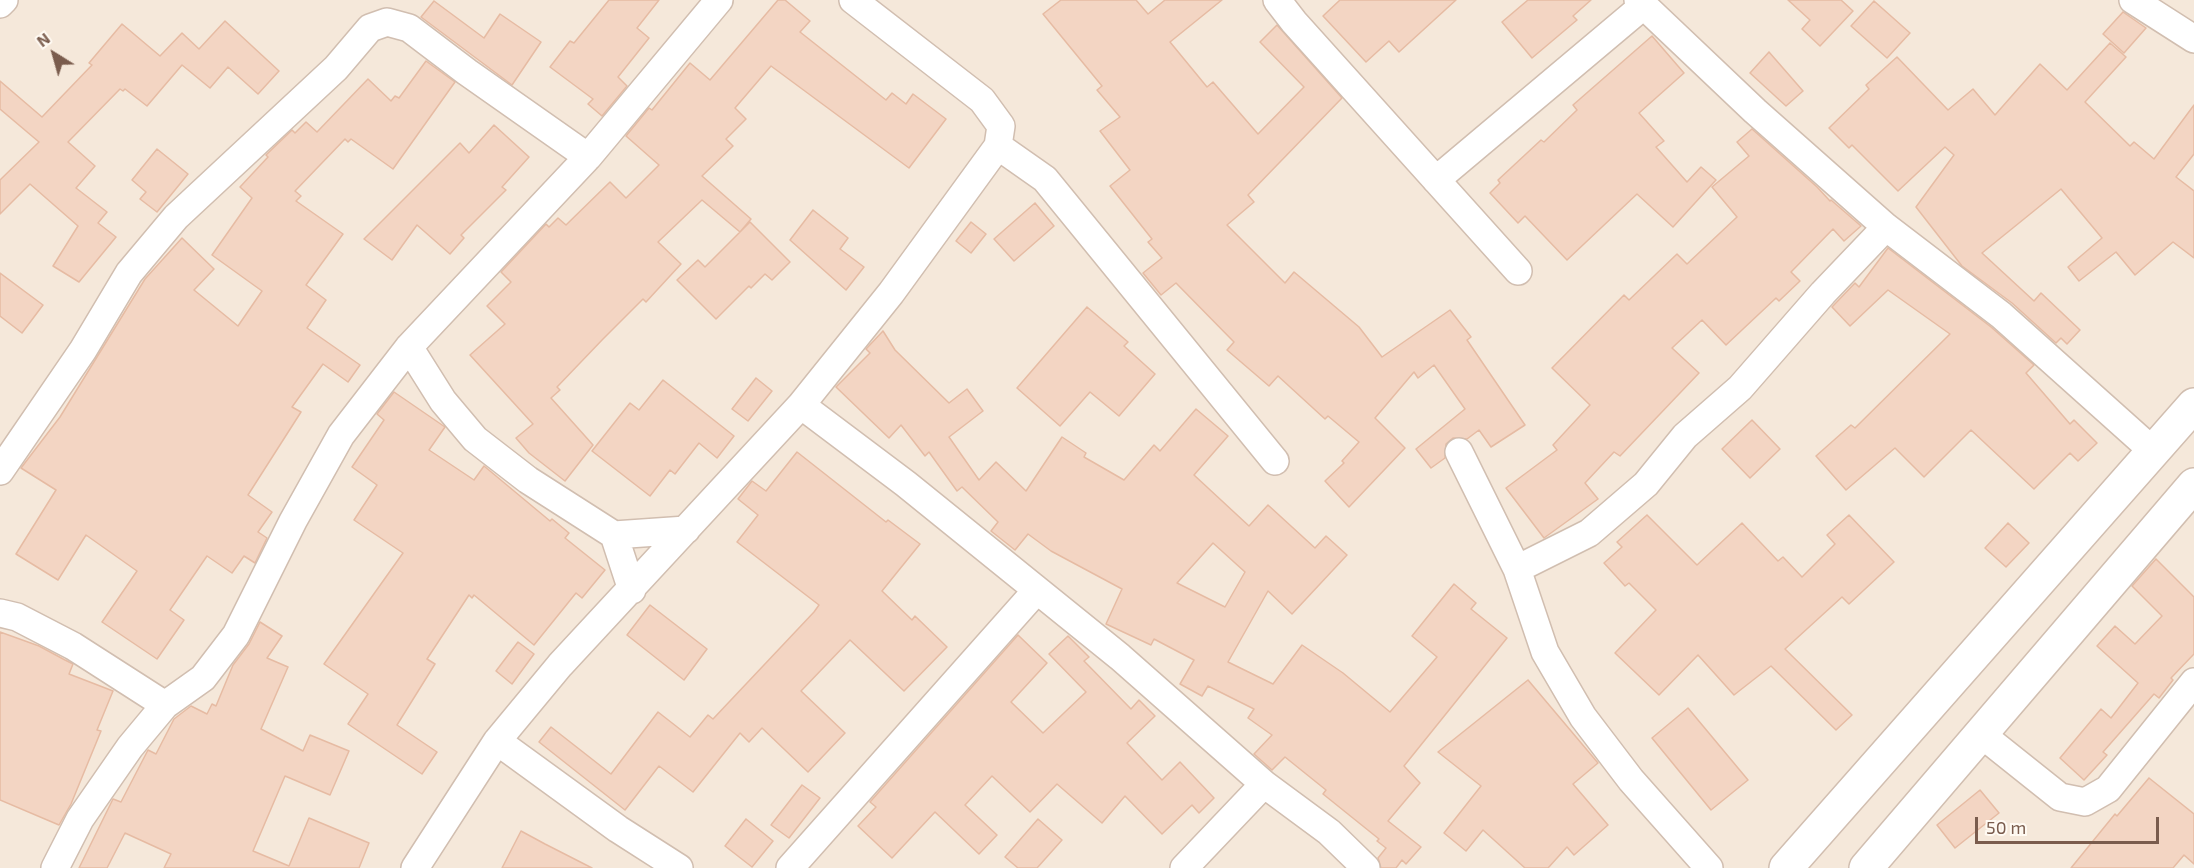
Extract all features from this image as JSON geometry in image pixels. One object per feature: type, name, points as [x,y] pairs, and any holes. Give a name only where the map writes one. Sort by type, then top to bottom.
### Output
[{"type":"street","points":[[0,4],[4,0]]},
{"type":"street","points":[[55,868],[80,819],[130,747],[165,705],[203,678],[236,635],[293,521],[341,435],[409,347],[588,157],[719,0]]},
{"type":"street","points":[[415,868],[497,741],[560,665],[632,590],[801,405],[891,293],[998,146],[1001,126],[982,100],[853,0]]},
{"type":"street","points":[[1277,0],[1294,22],[1518,271]]},
{"type":"street","points":[[2133,0],[2194,39]]},
{"type":"street","points":[[1436,180],[1641,3],[1755,111],[1886,227],[2001,315],[2153,451]]},
{"type":"street","points":[[0,471],[83,350],[129,273],[176,217],[328,76],[370,28],[387,22],[409,28],[588,157]]},
{"type":"street","points":[[998,146],[1045,179],[1275,461]]},
{"type":"street","points":[[1516,569],[1589,533],[1646,484],[1685,436],[1740,388],[1823,293],[1886,227]]},
{"type":"street","points":[[409,347],[443,401],[475,439],[528,480],[614,535],[686,530]]},
{"type":"street","points":[[801,405],[906,484],[1120,657],[1264,784],[1329,832],[1366,868]]},
{"type":"street","points":[[1786,868],[2194,405]]},
{"type":"street","points":[[1459,453],[1516,569],[1545,652],[1583,717],[1631,780],[1709,868]]},
{"type":"street","points":[[1866,868],[2189,502]]},
{"type":"street","points":[[614,535],[632,590]]},
{"type":"street","points":[[790,868],[1037,590]]},
{"type":"street","points":[[0,613],[17,617],[73,646],[165,705]]},
{"type":"street","points":[[1982,734],[2060,797],[2085,802],[2108,789],[2194,682]]},
{"type":"street","points":[[497,741],[618,829],[679,868]]},
{"type":"street","points":[[1184,868],[1264,784]]},
{"type":"shaded area","points":[[0,0],[2194,0],[2194,868],[0,868]]},
{"type":"building","points":[[609,0],[659,0],[637,28],[649,38],[618,77],[627,86],[602,116],[588,104],[593,99],[550,67],[570,41],[574,43]]},
{"type":"building","points":[[778,0],[785,0],[810,21],[800,32],[886,100],[892,93],[906,104],[913,94],[946,119],[909,168],[771,66],[735,108],[746,119],[726,139],[733,146],[702,176],[751,219],[740,232],[702,200],[658,242],[681,264],[646,302],[643,299],[603,339],[557,387],[560,390],[551,398],[593,445],[565,481],[529,453],[516,438],[533,424],[470,355],[505,324],[487,306],[511,282],[501,272],[546,224],[549,227],[558,218],[566,225],[610,182],[626,198],[659,165],[626,136],[649,108],[652,110],[690,63],[710,80]]},
{"type":"building","points":[[1061,0],[1136,0],[1148,14],[1165,0],[1222,0],[1170,42],[1207,87],[1213,82],[1258,134],[1304,87],[1260,42],[1277,25],[1342,98],[1248,195],[1254,202],[1227,225],[1285,283],[1294,272],[1359,327],[1382,357],[1450,310],[1471,337],[1467,340],[1525,425],[1491,447],[1479,430],[1467,439],[1453,438],[1446,444],[1445,458],[1431,468],[1416,449],[1465,409],[1434,365],[1418,378],[1414,372],[1375,418],[1405,448],[1349,507],[1325,481],[1344,463],[1342,461],[1359,442],[1328,416],[1325,419],[1278,376],[1269,386],[1227,350],[1234,342],[1176,283],[1161,295],[1143,273],[1162,258],[1148,242],[1152,239],[1110,186],[1130,170],[1100,131],[1120,117],[1097,90],[1102,86],[1043,14]]},
{"type":"building","points":[[1340,0],[1456,0],[1399,52],[1389,41],[1366,62],[1323,16]]},
{"type":"building","points":[[1528,0],[1591,0],[1573,16],[1577,20],[1532,58],[1502,22]]},
{"type":"building","points":[[1788,0],[1841,0],[1853,11],[1820,46],[1802,29],[1810,20]]},
{"type":"building","points":[[434,1],[484,38],[500,14],[541,42],[512,85],[421,17]]},
{"type":"building","points":[[1874,1],[1910,33],[1887,58],[1851,26]]},
{"type":"building","points":[[2123,12],[2146,28],[2124,53],[2103,34]]},
{"type":"building","points":[[225,21],[279,71],[258,94],[228,67],[210,88],[182,65],[147,106],[125,89],[123,91],[120,89],[68,142],[95,166],[76,188],[107,212],[98,223],[116,237],[79,282],[53,266],[78,226],[30,184],[0,214],[0,180],[39,142],[0,109],[0,81],[42,117],[92,65],[89,63],[122,24],[160,56],[182,33],[199,49]]},
{"type":"building","points":[[1652,36],[1684,73],[1639,113],[1664,141],[1656,147],[1687,182],[1701,167],[1716,180],[1673,227],[1637,194],[1567,260],[1525,216],[1518,223],[1490,193],[1500,183],[1498,180],[1541,140],[1544,142],[1577,110],[1573,105]]},
{"type":"building","points":[[2110,43],[2126,57],[2085,102],[2130,146],[2134,142],[2154,159],[2194,105],[2194,154],[2176,177],[2194,191],[2194,258],[2173,242],[2135,275],[2116,252],[2079,281],[2068,267],[2102,238],[2061,189],[1982,253],[2034,301],[2041,293],[2080,330],[2067,344],[2061,338],[2056,343],[2012,303],[1962,266],[1916,207],[1954,155],[1945,147],[1898,191],[1852,145],[1849,148],[1829,128],[1869,89],[1866,85],[1897,57],[1948,110],[1973,89],[1995,115],[2040,64],[2067,90]]},
{"type":"building","points":[[1769,52],[1803,91],[1786,106],[1750,73]]},
{"type":"building","points":[[426,61],[455,82],[393,169],[351,139],[348,142],[345,139],[295,191],[301,196],[296,201],[343,234],[306,285],[326,300],[307,328],[360,365],[348,382],[323,364],[292,407],[301,412],[248,495],[272,512],[258,532],[267,538],[255,563],[244,556],[232,573],[207,556],[170,610],[184,620],[157,659],[102,622],[137,571],[86,535],[58,580],[16,554],[56,490],[21,468],[60,417],[145,279],[182,238],[214,269],[194,290],[238,326],[262,291],[212,255],[252,198],[240,187],[268,157],[266,155],[292,130],[295,133],[306,122],[317,132],[368,79],[391,101],[395,96],[399,98]]},
{"type":"building","points":[[494,125],[529,157],[502,187],[506,190],[461,235],[464,238],[450,254],[417,225],[392,260],[364,239],[460,143],[469,153]]},
{"type":"building","points":[[1752,129],[1830,201],[1861,226],[1844,241],[1833,229],[1791,272],[1800,281],[1779,301],[1776,298],[1726,345],[1702,320],[1672,348],[1699,373],[1620,456],[1614,452],[1585,483],[1598,499],[1544,538],[1506,488],[1557,450],[1553,445],[1590,405],[1552,368],[1624,295],[1629,300],[1677,254],[1687,264],[1737,217],[1712,187],[1749,156],[1737,142]]},
{"type":"building","points":[[157,149],[188,174],[157,212],[140,199],[146,192],[132,180]]},
{"type":"building","points":[[1035,203],[1054,226],[1014,261],[994,239]]},
{"type":"building","points":[[813,210],[848,238],[840,249],[864,267],[846,290],[790,240]]},
{"type":"building","points":[[750,222],[790,262],[772,280],[765,274],[751,288],[749,286],[716,319],[677,280],[698,260],[705,267]]},
{"type":"building","points":[[971,222],[986,234],[971,253],[956,241]]},
{"type":"building","points":[[1888,248],[1991,327],[2034,365],[2026,373],[2070,424],[2074,420],[2097,443],[2078,461],[2070,453],[2034,489],[1971,430],[1924,477],[1895,448],[1846,490],[1816,456],[1851,425],[1855,428],[1950,334],[1888,290],[1850,326],[1832,307],[1855,283],[1859,287]]},
{"type":"building","points":[[0,273],[43,305],[22,333],[0,316]]},
{"type":"building","points":[[1087,307],[1128,342],[1124,346],[1155,374],[1119,416],[1090,392],[1060,426],[1017,388]]},
{"type":"building","points":[[883,331],[895,350],[949,403],[967,389],[983,411],[949,437],[979,480],[996,462],[1026,491],[1062,437],[1086,453],[1084,457],[1124,480],[1154,445],[1160,451],[1196,409],[1228,436],[1194,475],[1249,526],[1268,505],[1315,548],[1326,536],[1347,555],[1292,614],[1268,591],[1228,662],[1273,684],[1302,645],[1343,673],[1390,712],[1437,657],[1412,636],[1454,584],[1476,603],[1471,609],[1507,638],[1404,766],[1420,783],[1388,821],[1421,847],[1406,864],[1402,860],[1396,868],[1381,868],[1378,858],[1386,848],[1377,841],[1379,839],[1323,794],[1326,790],[1285,757],[1272,770],[1254,754],[1272,735],[1248,718],[1254,709],[1208,686],[1202,696],[1180,684],[1194,660],[1154,639],[1151,645],[1106,624],[1122,589],[1051,551],[1028,534],[1015,550],[991,531],[998,522],[962,487],[957,491],[929,452],[925,456],[901,425],[889,438],[836,387],[870,353],[866,349]],"holes":[[[1213,543],[1245,572],[1225,607],[1177,583]]]},
{"type":"building","points":[[756,378],[772,391],[748,421],[732,409]]},
{"type":"building","points":[[663,380],[734,436],[717,458],[699,443],[675,474],[670,470],[650,496],[592,451],[630,403],[639,410]]},
{"type":"building","points":[[394,392],[445,427],[429,450],[474,480],[484,466],[550,521],[552,519],[569,533],[565,538],[605,570],[582,598],[576,593],[534,645],[474,595],[472,598],[469,595],[427,659],[435,664],[397,725],[437,752],[422,774],[348,724],[368,694],[324,664],[403,553],[354,520],[377,485],[352,467],[384,420],[377,414]]},
{"type":"building","points":[[1752,420],[1780,449],[1750,478],[1722,449]]},
{"type":"building","points":[[797,452],[886,522],[888,520],[920,544],[882,591],[912,620],[915,616],[947,647],[904,691],[850,640],[801,691],[845,733],[808,772],[762,728],[749,742],[740,733],[693,792],[659,766],[625,810],[539,742],[551,727],[611,774],[658,712],[690,737],[708,715],[713,719],[814,612],[819,605],[737,542],[758,515],[738,499],[752,481],[766,491]]},
{"type":"building","points":[[1647,515],[1697,565],[1742,523],[1778,561],[1783,557],[1802,577],[1835,544],[1827,535],[1849,515],[1894,562],[1849,604],[1842,597],[1785,649],[1852,715],[1836,730],[1771,666],[1734,695],[1698,655],[1659,695],[1615,653],[1656,610],[1629,583],[1625,586],[1604,563],[1622,547],[1617,542]]},
{"type":"building","points":[[2008,523],[2029,543],[2006,567],[1985,548]]},
{"type":"building","points":[[2156,559],[2194,597],[2194,654],[2171,678],[2173,680],[2159,698],[2154,694],[2103,752],[2107,755],[2084,780],[2060,758],[2101,709],[2111,718],[2138,683],[2097,646],[2115,626],[2135,644],[2162,616],[2132,586]]},
{"type":"building","points":[[650,605],[707,649],[684,680],[627,635]]},
{"type":"building","points":[[260,622],[282,636],[267,658],[288,667],[261,729],[303,751],[310,735],[349,751],[330,795],[285,776],[253,851],[289,866],[309,818],[369,843],[359,868],[164,868],[171,854],[125,833],[107,868],[79,868],[113,799],[121,802],[148,750],[156,754],[174,719],[191,706],[207,714],[212,704],[216,706],[233,665],[249,644]]},
{"type":"building","points":[[0,632],[39,646],[73,664],[69,674],[113,691],[97,730],[101,731],[71,804],[59,825],[0,800]]},
{"type":"building","points":[[1018,635],[1047,663],[1011,702],[1043,733],[1086,692],[1049,654],[1068,636],[1089,657],[1084,661],[1131,709],[1139,700],[1155,716],[1127,743],[1162,780],[1180,762],[1214,798],[1199,813],[1192,805],[1162,834],[1125,796],[1102,823],[1057,784],[1030,812],[992,776],[965,805],[997,835],[979,854],[935,812],[892,858],[858,826],[876,807],[870,802]]},
{"type":"building","points":[[518,642],[534,654],[512,684],[496,671]]},
{"type":"building","points":[[1528,680],[1598,763],[1573,784],[1608,825],[1574,855],[1567,847],[1548,868],[1525,868],[1483,830],[1466,851],[1444,833],[1481,786],[1438,752]]},
{"type":"building","points":[[1688,708],[1748,780],[1711,810],[1652,738]]},
{"type":"building","points":[[2149,778],[2194,814],[2194,864],[2184,855],[2173,868],[2071,868],[2115,814],[2117,816]]},
{"type":"building","points":[[802,785],[820,798],[789,838],[771,825]]},
{"type":"building","points":[[1980,790],[1999,813],[1955,848],[1937,825]]},
{"type":"building","points":[[746,819],[773,841],[752,867],[725,846]]},
{"type":"building","points":[[1038,819],[1062,840],[1037,868],[1018,868],[1005,857]]},
{"type":"building","points":[[521,831],[545,844],[592,868],[502,868]]}]
